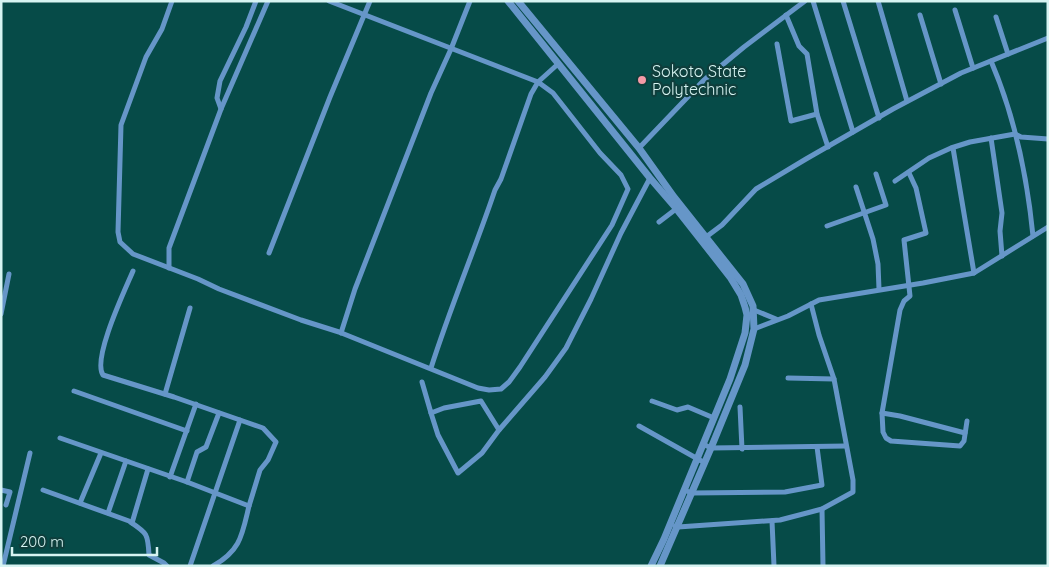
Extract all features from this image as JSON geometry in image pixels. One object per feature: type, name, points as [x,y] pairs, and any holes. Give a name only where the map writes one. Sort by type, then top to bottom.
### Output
[{"type":"street","points":[[172,1],[162,29],[146,57],[122,125],[118,237],[124,246],[133,254],[220,289],[341,333],[460,381],[489,390],[501,389],[509,382],[612,225],[628,189],[620,174],[600,153],[553,93],[538,82],[329,1]]},
{"type":"street","points":[[221,109],[218,98],[220,81],[256,1]]},
{"type":"street","points":[[169,268],[169,248],[221,109],[268,1]]},
{"type":"street","points":[[269,253],[370,1]]},
{"type":"street","points":[[341,333],[431,93],[470,1]]},
{"type":"street","points":[[508,1],[730,277],[741,294],[745,307],[746,323],[743,344],[714,418],[651,566]]},
{"type":"street","points":[[518,1],[639,148],[674,197],[743,284],[754,310],[754,329],[745,365],[678,528],[660,566]]},
{"type":"street","points":[[639,148],[704,80],[805,1]]},
{"type":"street","points":[[813,1],[853,132]]},
{"type":"street","points":[[843,1],[879,118]]},
{"type":"street","points":[[878,1],[908,102]]},
{"type":"street","points":[[955,10],[973,68]]},
{"type":"street","points":[[920,15],[941,84]]},
{"type":"street","points":[[786,16],[799,46],[807,54],[817,114],[828,147]]},
{"type":"street","points":[[996,17],[1008,54]]},
{"type":"street","points":[[706,237],[722,225],[756,188],[941,84],[973,68],[1048,38]]},
{"type":"street","points":[[777,44],[792,121],[817,114]]},
{"type":"street","points":[[991,61],[1008,105],[1023,161],[1033,236]]},
{"type":"street","points":[[431,368],[444,327],[495,190],[501,179],[531,94],[538,82],[558,64]]},
{"type":"street","points":[[895,181],[929,158],[953,148],[1015,134],[1021,137],[1048,139]]},
{"type":"street","points":[[991,138],[1002,213],[1000,231],[1002,256]]},
{"type":"street","points":[[953,148],[974,273]]},
{"type":"street","points":[[909,173],[916,188],[926,233],[904,240],[910,296],[904,301],[900,310],[882,413],[884,436],[890,441],[960,446],[966,433],[967,421]]},
{"type":"street","points":[[827,226],[886,205],[876,174]]},
{"type":"street","points":[[422,382],[438,435],[458,473],[482,453],[566,348],[591,299],[617,240],[650,178]]},
{"type":"street","points":[[856,187],[873,239],[878,264],[879,289]]},
{"type":"street","points":[[659,222],[676,209]]},
{"type":"street","points":[[754,329],[828,298],[974,273],[1048,227]]},
{"type":"street","points":[[133,271],[101,356],[101,372],[103,375],[196,404],[263,428],[276,442],[268,460],[260,470],[236,548],[213,566]]},
{"type":"street","points":[[1,314],[9,274]]},
{"type":"street","points":[[670,523],[678,528],[772,521],[822,509],[853,492],[854,487],[834,379],[811,304]]},
{"type":"street","points":[[165,394],[190,308]]},
{"type":"street","points":[[754,310],[776,319]]},
{"type":"street","points":[[788,378],[834,379]]},
{"type":"street","points":[[74,391],[187,431]]},
{"type":"street","points":[[431,413],[444,408],[480,401],[499,430]]},
{"type":"street","points":[[652,401],[677,410],[688,407],[714,418]]},
{"type":"street","points":[[170,477],[196,404]]},
{"type":"street","points":[[740,407],[742,448]]},
{"type":"street","points":[[187,482],[197,452],[206,447],[219,413]]},
{"type":"street","points":[[882,413],[966,433]]},
{"type":"street","points":[[190,566],[240,420]]},
{"type":"street","points":[[639,426],[705,462]]},
{"type":"street","points":[[60,438],[215,492],[249,506]]},
{"type":"street","points":[[703,444],[711,448],[846,446]]},
{"type":"street","points":[[684,490],[692,493],[785,492],[822,485],[817,447]]},
{"type":"street","points":[[80,503],[101,452]]},
{"type":"street","points":[[3,564],[30,453]]},
{"type":"street","points":[[108,513],[126,461]]},
{"type":"street","points":[[132,523],[148,469]]},
{"type":"street","points":[[1,490],[10,492],[6,505]]},
{"type":"street","points":[[43,490],[132,523],[140,528],[148,538],[149,555],[164,562],[167,566]]},
{"type":"street","points":[[822,509],[822,566]]},
{"type":"street","points":[[772,521],[774,566]]},
{"type":"place","name":"Sokoto State Polytechnic","points":[[642,80]]}]
